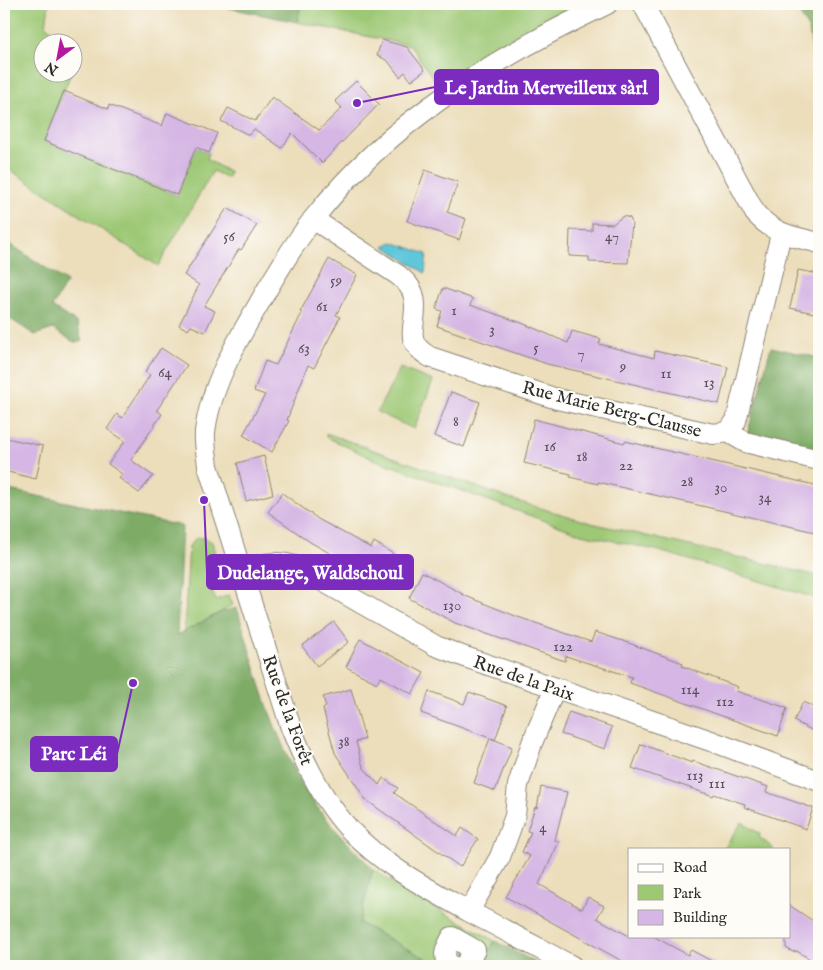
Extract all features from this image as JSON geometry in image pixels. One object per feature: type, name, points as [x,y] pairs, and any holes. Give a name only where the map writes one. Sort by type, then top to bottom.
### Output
[{"type":"street","name":"Rue de la Forêt","points":[[572,966],[412,881],[382,859],[350,829],[328,802],[303,760],[291,728],[227,531],[208,466],[205,434],[210,408],[246,324],[313,219],[387,141],[444,94],[500,60],[607,4]]},
{"type":"street","points":[[643,4],[755,213],[767,226],[781,234],[819,243]]},
{"type":"street","name":"Rue Marie Berg-Clausse","points":[[313,219],[398,275],[410,286],[414,298],[412,339],[418,350],[430,357],[556,399],[713,434],[728,432],[745,442],[819,460]]},
{"type":"street","name":"Rue Marie Berg-Clausse","points":[[728,432],[736,421],[781,234]]},
{"type":"street","name":"Rue de la Paix","points":[[240,571],[269,562],[284,562],[298,567],[436,646],[714,742],[819,781]]},
{"type":"street","points":[[469,911],[500,857],[515,816],[518,785],[532,743],[555,688]]},
{"type":"street","points":[[452,966],[446,962],[444,956],[445,950],[452,938],[475,950],[464,966]]},
{"type":"green space","points":[[4,4],[49,4],[46,26],[54,32],[32,32],[32,82],[67,82],[44,141],[177,195],[196,147],[209,153],[207,159],[230,173],[227,178],[213,171],[158,266],[4,166]]},
{"type":"green space","points":[[210,4],[301,4],[297,22]]},
{"type":"green space","points":[[301,4],[607,4],[444,94],[410,45],[297,22]]},
{"type":"green space","points":[[794,4],[819,4],[819,94],[809,30]]},
{"type":"green space","points":[[4,240],[67,282],[52,307],[77,323],[82,342],[74,342],[53,329],[35,335],[4,315]]},
{"type":"green space","points":[[771,347],[819,358],[819,452],[747,435]]},
{"type":"green space","points":[[400,368],[433,381],[414,429],[377,412]]},
{"type":"green space","points":[[326,433],[510,499],[591,523],[819,576],[819,599],[656,550],[581,534],[373,459],[326,437]]},
{"type":"green space","points":[[4,489],[182,526],[177,635],[222,612],[237,608],[265,698],[291,763],[317,807],[373,869],[359,923],[440,966],[4,966]]},
{"type":"green space","points":[[196,538],[205,538],[212,542],[224,580],[210,587],[216,600],[229,595],[233,605],[184,632],[189,546]]},
{"type":"green space","points":[[742,822],[760,834],[759,837],[773,848],[725,848]]},
{"type":"green space","points":[[373,869],[405,891],[495,941],[485,958],[469,963],[464,944],[440,966],[359,923]]},
{"type":"green space","points":[[495,941],[542,966],[469,966],[469,963],[485,958]]},
{"type":"water","points":[[392,242],[427,254],[425,273],[384,246]]},
{"type":"building","points":[[382,40],[407,47],[425,70],[411,81],[405,72],[400,77],[388,61],[377,55]]},
{"type":"building","points":[[356,81],[379,104],[322,163],[292,133],[282,148],[254,129],[249,135],[221,121],[228,108],[255,121],[272,97],[319,130],[342,108],[335,101]]},
{"type":"building","points":[[64,91],[108,109],[109,105],[162,126],[167,113],[217,133],[209,153],[196,147],[177,195],[44,141]]},
{"type":"building","points":[[425,170],[458,182],[447,212],[466,219],[459,240],[407,221]]},
{"type":"building","points":[[227,208],[257,225],[241,250],[239,249],[204,306],[215,311],[205,332],[191,326],[188,330],[179,325],[199,285],[184,275]]},
{"type":"building","points":[[623,216],[630,218],[632,223],[628,263],[589,262],[589,257],[569,256],[570,230],[592,231],[592,223],[613,224]]},
{"type":"building","points":[[329,259],[357,275],[336,315],[340,317],[314,368],[308,365],[287,420],[289,421],[272,452],[243,435],[265,395],[254,391],[265,361],[276,365],[302,313],[300,312]]},
{"type":"building","points":[[798,270],[819,274],[819,314],[790,308]]},
{"type":"building","points":[[443,288],[473,299],[470,305],[522,323],[568,343],[572,331],[601,339],[599,344],[654,358],[655,351],[728,367],[719,404],[547,364],[437,326],[442,311],[436,309]]},
{"type":"building","points":[[161,348],[187,365],[157,410],[162,414],[131,460],[153,476],[139,493],[119,478],[122,474],[108,464],[125,441],[107,429],[117,414],[122,418],[150,375],[145,372]]},
{"type":"building","points":[[451,392],[480,402],[464,447],[434,436]]},
{"type":"building","points":[[534,419],[624,443],[625,441],[819,486],[819,533],[598,482],[598,484],[570,477],[571,474],[524,463]]},
{"type":"building","points":[[6,438],[43,446],[36,479],[4,471]]},
{"type":"building","points":[[264,456],[273,494],[246,501],[237,463]]},
{"type":"building","points":[[282,493],[318,519],[371,548],[374,542],[395,555],[379,581],[310,542],[268,512]]},
{"type":"building","points":[[422,572],[468,597],[518,617],[591,642],[595,632],[623,641],[683,663],[682,666],[738,687],[736,691],[787,708],[778,736],[630,683],[632,677],[566,656],[565,661],[455,623],[409,598]]},
{"type":"building","points":[[334,622],[349,642],[317,666],[302,646]]},
{"type":"building","points":[[360,639],[424,673],[412,694],[381,677],[377,683],[346,667]]},
{"type":"building","points":[[351,689],[365,739],[356,742],[363,767],[379,785],[383,778],[398,788],[394,793],[457,836],[462,828],[478,839],[460,867],[366,800],[335,753],[323,709],[326,707],[323,697]]},
{"type":"building","points":[[429,691],[464,704],[469,692],[507,706],[495,740],[512,747],[495,791],[474,783],[490,738],[421,713]]},
{"type":"building","points":[[803,702],[819,710],[819,734],[794,721]]},
{"type":"building","points":[[569,712],[612,727],[605,749],[561,734]]},
{"type":"building","points":[[641,744],[692,763],[693,761],[768,787],[766,792],[813,808],[806,829],[744,807],[745,804],[714,794],[713,796],[632,768]]},
{"type":"building","points":[[541,787],[567,792],[555,840],[559,842],[539,884],[582,909],[588,897],[604,906],[597,918],[628,935],[628,938],[657,938],[688,955],[691,950],[721,966],[631,966],[506,897],[530,856],[522,852],[531,832],[527,831],[535,807],[537,808]]},
{"type":"building","points":[[790,906],[819,925],[819,965],[797,951],[793,952],[786,948],[786,938],[790,938]]},
{"type":"place","name":"Le Jardin Merveilleux sàrl","points":[[357,103]]},
{"type":"place","name":"Dudelange, Waldschoul","points":[[204,500]]},
{"type":"place","name":"Parc Léi","points":[[133,683]]}]
